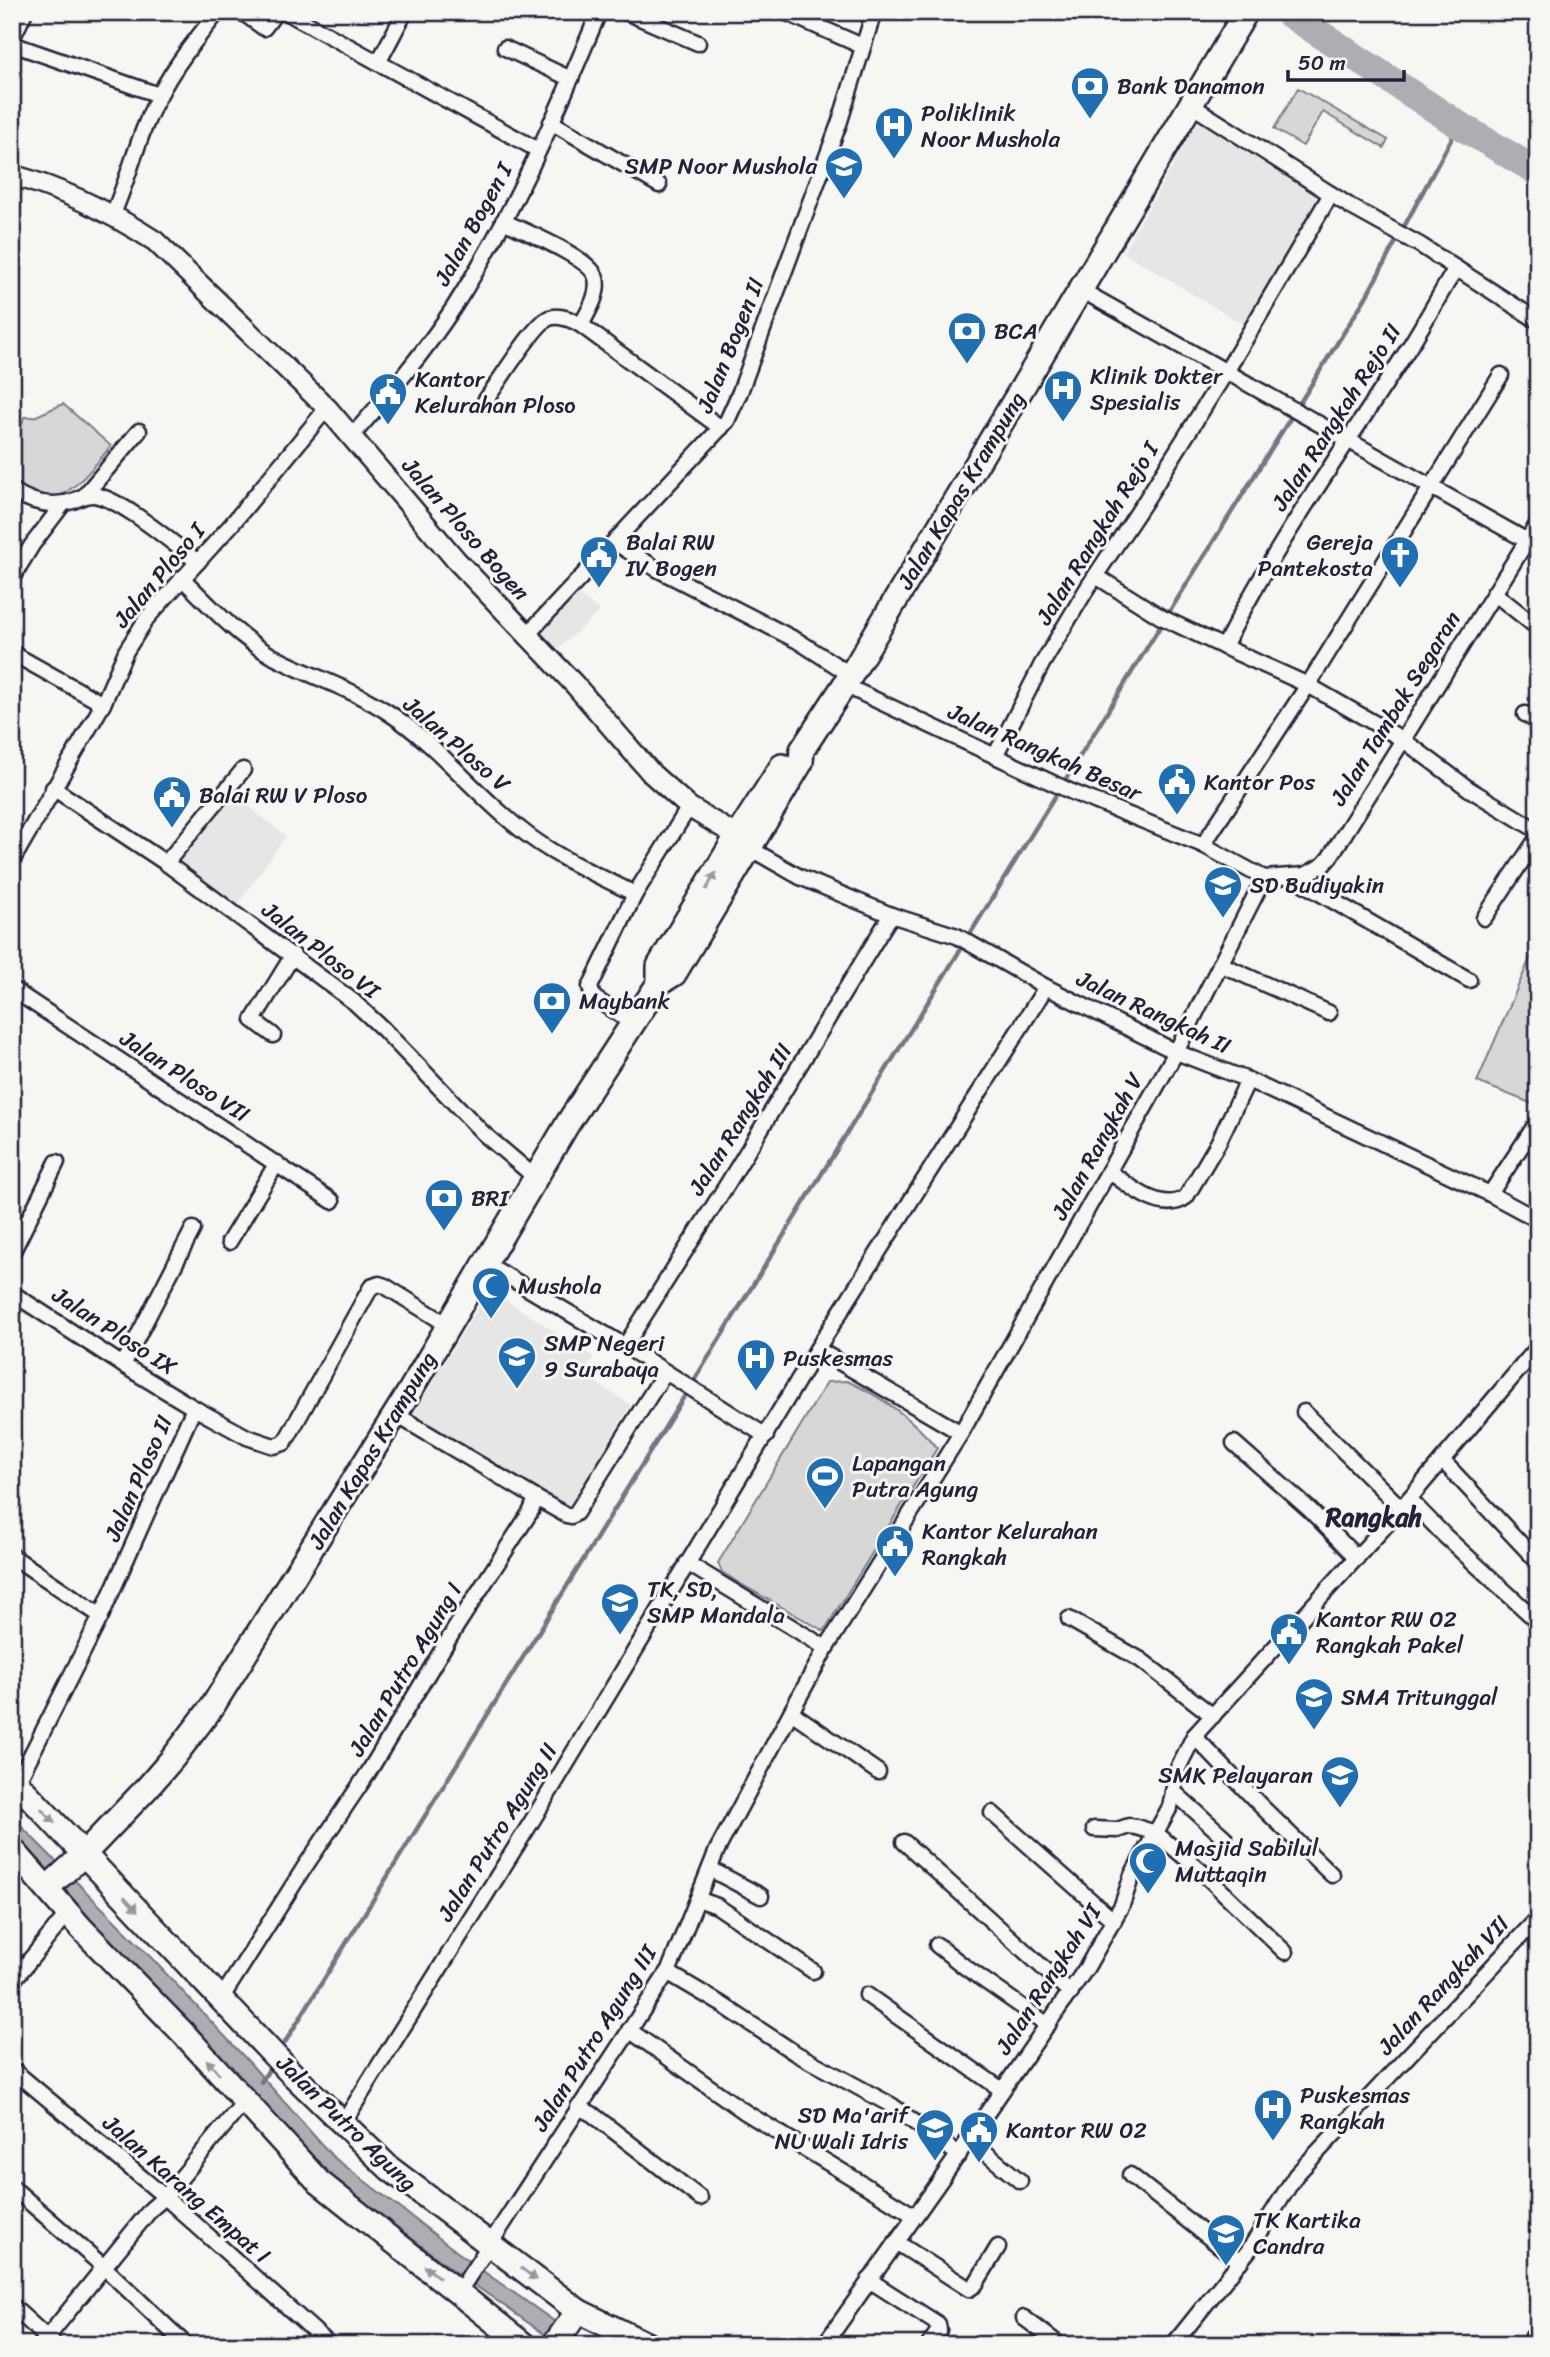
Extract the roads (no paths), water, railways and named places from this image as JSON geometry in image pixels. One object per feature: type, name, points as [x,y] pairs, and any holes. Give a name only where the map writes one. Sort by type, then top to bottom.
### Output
[{"type":"highway","points":[[1534,2345],[1538,2339]]},
{"type":"main road","name":"Jalan Kapas Krampung","points":[[49,1886],[83,1856],[157,1777],[201,1723],[251,1647],[395,1414],[576,1112],[659,984],[659,966],[744,843],[790,754],[802,750],[847,680],[1246,12]]},
{"type":"main road","name":"Jalan Putro Agung","points":[[15,1781],[290,2072],[389,2168],[575,2315],[648,2345]]},
{"type":"main road","points":[[12,1849],[49,1886],[68,1913],[319,2182],[460,2291],[524,2345]]},
{"type":"main road","points":[[554,2345],[575,2315]]},
{"type":"street","points":[[12,39],[26,12]]},
{"type":"street","points":[[113,216],[132,168],[134,152],[159,95],[218,12]]},
{"type":"street","points":[[242,12],[264,28],[276,12]]},
{"type":"street","points":[[286,12],[538,150]]},
{"type":"street","points":[[378,62],[405,12]]},
{"type":"street","name":"Jalan Bogen I","points":[[352,436],[406,372],[453,309],[503,221],[538,150],[599,12]]},
{"type":"street","points":[[626,12],[698,43]]},
{"type":"street","points":[[785,12],[862,46]]},
{"type":"street","name":"Jalan Bogen II","points":[[528,634],[727,421],[840,121],[874,12]]},
{"type":"street","points":[[12,44],[159,95]]},
{"type":"street","points":[[505,48],[570,79]]},
{"type":"street","points":[[1191,105],[1331,194],[1420,245],[1538,321]]},
{"type":"street","points":[[551,122],[659,185]]},
{"type":"street","name":"Jalan Ploso Bogen","points":[[12,175],[58,190],[113,216],[155,241],[327,408],[456,560],[576,685],[644,765],[690,807],[744,843]]},
{"type":"street","name":"Jalan Rangkah Rejo I","points":[[995,756],[1042,664],[1226,372],[1331,194]]},
{"type":"street","points":[[503,221],[575,257],[595,272],[597,287],[581,325]]},
{"type":"street","name":"Jalan Rangkah Rejo II","points":[[1224,647],[1248,599],[1403,357],[1456,268]]},
{"type":"street","points":[[1082,290],[1532,544]]},
{"type":"street","points":[[485,401],[546,319],[561,317],[581,325],[721,428]]},
{"type":"street","points":[[1203,845],[1308,685],[1501,375]]},
{"type":"street","name":"Jalan Ploso I","points":[[12,860],[103,704],[126,651],[146,618],[232,524],[327,408]]},
{"type":"street","points":[[84,496],[139,431]]},
{"type":"street","points":[[12,490],[33,502],[63,504],[90,494],[99,496],[123,508],[198,562]]},
{"type":"street","points":[[12,578],[32,545],[63,504]]},
{"type":"street","name":"Jalan Tambak Segaran","points":[[1265,878],[1292,877],[1313,872],[1329,857],[1494,593],[1532,544],[1538,523]]},
{"type":"street","name":"Jalan Rangkah Besar","points":[[614,542],[657,569],[798,641],[847,680],[995,756],[1072,792],[1203,845],[1265,878]]},
{"type":"street","points":[[1096,576],[1167,620],[1308,685],[1402,739],[1469,789],[1538,831]]},
{"type":"street","name":"Jalan Ploso V","points":[[181,578],[231,627],[260,648],[365,699],[408,727],[445,758],[519,829],[541,845],[635,894]]},
{"type":"street","points":[[1494,593],[1538,628]]},
{"type":"street","points":[[12,653],[103,704]]},
{"type":"street","points":[[1525,714],[1538,722]]},
{"type":"street","points":[[166,863],[243,770]]},
{"type":"street","name":"Jalan Ploso VI","points":[[53,788],[166,863],[293,955],[369,1015],[484,1134],[536,1178]]},
{"type":"street","points":[[633,1024],[593,996],[590,990],[635,894],[690,807]]},
{"type":"street","points":[[1484,918],[1538,837]]},
{"type":"street","name":"Jalan Rangkah II","points":[[744,843],[800,877],[891,915],[973,943],[1046,987],[1176,1052],[1248,1080],[1490,1194],[1538,1220]]},
{"type":"street","points":[[1292,877],[1469,980]]},
{"type":"street","name":"Jalan Rangkah V","points":[[826,1648],[961,1433],[1176,1052],[1265,878]]},
{"type":"street","name":"Jalan Rangkah III","points":[[625,1346],[891,915]]},
{"type":"street","points":[[273,1035],[253,1020],[293,955]]},
{"type":"street","points":[[1220,964],[1329,1013]]},
{"type":"street","points":[[961,1433],[817,1349],[1046,987]]},
{"type":"street","name":"Jalan Ploso VII","points":[[12,989],[332,1201]]},
{"type":"street","points":[[1109,1171],[1152,1199],[1162,1202],[1181,1201],[1218,1143],[1248,1080]]},
{"type":"street","points":[[1490,1194],[1538,1121]]},
{"type":"street","points":[[12,1253],[57,1162]]},
{"type":"street","points":[[229,1242],[276,1163]]},
{"type":"street","points":[[123,1365],[193,1229]]},
{"type":"street","points":[[485,1263],[625,1346],[766,1436]]},
{"type":"street","name":"Jalan Ploso II","points":[[15,1781],[101,1616],[194,1408],[247,1437],[270,1445],[279,1445],[289,1435],[371,1287],[379,1284],[385,1286],[448,1325]]},
{"type":"street","name":"Jalan Ploso IX","points":[[13,1294],[194,1408]]},
{"type":"street","name":"Jalan Rangkah VI","points":[[824,2345],[1070,1993],[1114,1921],[1132,1875],[1170,1807],[1178,1768],[1194,1736],[1357,1558],[1538,1347]]},
{"type":"street","name":"Jalan Putro Agung II","points":[[343,2123],[532,1821],[817,1349]]},
{"type":"street","points":[[395,1414],[571,1516],[576,1513],[665,1372]]},
{"type":"street","points":[[1304,1412],[1535,1619]]},
{"type":"street","points":[[1234,1443],[1310,1510],[1357,1558]]},
{"type":"street","points":[[1442,1460],[1538,1562]]},
{"type":"street","name":"Jalan Putro Agung I","points":[[221,1999],[368,1773],[456,1627],[531,1511],[536,1498]]},
{"type":"street","points":[[12,1556],[101,1616]]},
{"type":"street","points":[[687,1563],[826,1648]]},
{"type":"street","points":[[1069,1619],[1141,1660],[1213,1716]]},
{"type":"street","name":"Jalan Putro Agung III","points":[[460,2291],[667,1972],[710,1869],[826,1648]]},
{"type":"street","points":[[791,1712],[878,1772]]},
{"type":"street","points":[[1194,1736],[1261,1807],[1332,1875]]},
{"type":"street","points":[[1174,1791],[1225,1838]]},
{"type":"street","points":[[992,1813],[1114,1921]]},
{"type":"street","points":[[1094,1829],[1117,1830],[1136,1826],[1156,1833],[1202,1872],[1285,1952]]},
{"type":"street","points":[[904,1842],[1070,1993]]},
{"type":"street","points":[[710,1869],[761,1896]]},
{"type":"street","points":[[698,1899],[717,1906],[813,1971]]},
{"type":"street","points":[[12,1982],[68,1913]]},
{"type":"street","name":"Jalan Rangkah VII","points":[[1173,2345],[1240,2262],[1296,2175],[1538,1918]]},
{"type":"street","points":[[937,1945],[1048,2025]]},
{"type":"street","points":[[667,1972],[795,2053],[891,2105],[959,2155]]},
{"type":"street","points":[[867,1995],[1002,2090]]},
{"type":"street","points":[[629,2030],[746,2112],[915,2216]]},
{"type":"street","name":"Jalan Karang Empat I","points":[[12,2069],[165,2197],[330,2345]]},
{"type":"street","points":[[12,2306],[47,2342],[104,2267],[244,2102]]},
{"type":"street","points":[[578,2107],[592,2114],[700,2198]]},
{"type":"street","points":[[969,2139],[1020,2181]]},
{"type":"street","points":[[1130,2175],[1240,2262]]},
{"type":"street","points":[[12,2187],[104,2267],[186,2345]]},
{"type":"street","points":[[896,2242],[970,2289],[998,2247]]},
{"type":"street","points":[[869,2280],[938,2324],[939,2330],[929,2345]]},
{"type":"street","points":[[1024,2318],[1060,2345]]},
{"type":"waterway","points":[[1288,13],[1459,125],[1538,172]]},
{"type":"waterway","points":[[279,2052],[1366,297],[1459,125]]},
{"type":"waterway","points":[[261,2082],[273,2063]]},
{"type":"place","name":"Bank Danamon","points":[[1090,120]]},
{"type":"place","name":"Poliklinik Noor Mushola","points":[[894,160]]},
{"type":"place","name":"SMP Noor Mushola","points":[[844,200]]},
{"type":"place","name":"BCA","points":[[967,365]]},
{"type":"place","name":"Klinik Dokter Spesialis","points":[[1063,423]]},
{"type":"place","name":"Kantor Kelurahan Ploso","points":[[388,426]]},
{"type":"place","name":"Balai RW IV Bogen","points":[[599,589]]},
{"type":"place","name":"Gereja Pantekosta","points":[[1400,589]]},
{"type":"place","name":"Kantor Pos","points":[[1177,816]]},
{"type":"place","name":"Balai RW V Ploso","points":[[172,829]]},
{"type":"place","name":"SD Budiyakin","points":[[1223,919]]},
{"type":"place","name":"Maybank","points":[[552,1035]]},
{"type":"place","name":"BRI","points":[[444,1232]]},
{"type":"place","name":"Mushola","points":[[491,1320]]},
{"type":"place","name":"SMP Negeri 9 Surabaya","points":[[517,1390]]},
{"type":"place","name":"Puskesmas","points":[[756,1392]]},
{"type":"place","name":"Lapangan Putra Agung","points":[[825,1510]]},
{"type":"place","name":"Kantor Kelurahan Rangkah","points":[[895,1578]]},
{"type":"place","name":"TK, SD, SMP Mandala","points":[[620,1636]]},
{"type":"place","name":"Kantor RW 02 Rangkah Pakel","points":[[1289,1666]]},
{"type":"place","name":"SMA Tritunggal","points":[[1314,1731]]},
{"type":"place","name":"SMK Pelayaran","points":[[1340,1809]]},
{"type":"place","name":"Masjid Sabilul Muttaqin","points":[[1148,1895]]},
{"type":"place","name":"Puskesmas Rangkah","points":[[1273,2142]]},
{"type":"place","name":"SD Ma'arif NU Wali Idris","points":[[935,2162]]},
{"type":"place","name":"Kantor RW 02","points":[[979,2164]]},
{"type":"place","name":"TK Kartika Candra","points":[[1226,2267]]},
{"type":"district","name":"Rangkah","points":[[1374,1517]]}]
